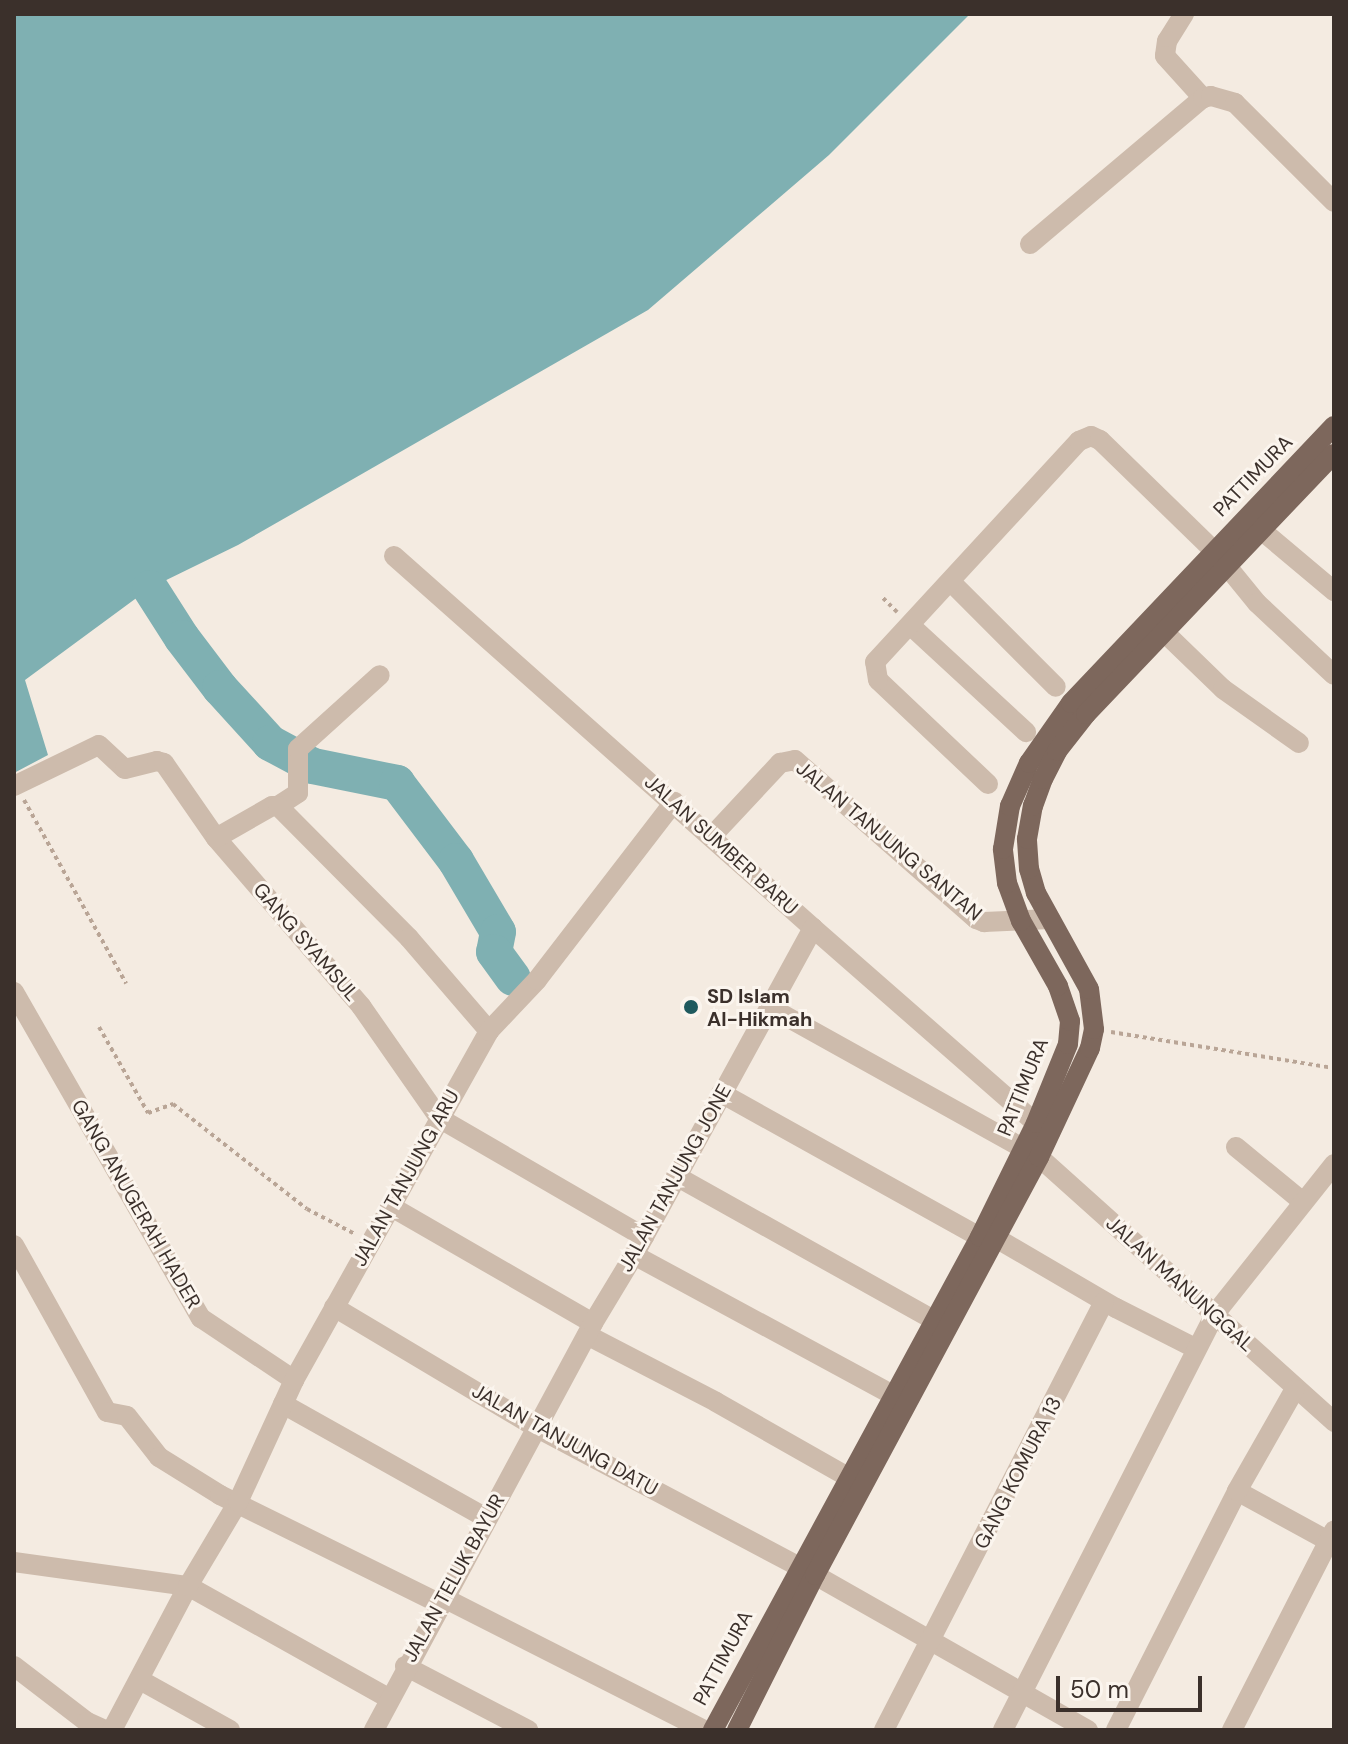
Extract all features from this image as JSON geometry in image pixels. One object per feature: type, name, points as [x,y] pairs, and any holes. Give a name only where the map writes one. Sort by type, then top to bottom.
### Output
[{"type":"main road","name":"PATTIMURA","points":[[1044,1127],[1068,1044],[1070,1021],[1045,957],[1021,921],[1007,883],[1003,849],[1010,806],[1029,763],[1071,703],[1220,558],[1334,426]]},
{"type":"main road","name":"PATTIMURA","points":[[1220,558],[1260,529],[1334,454]]},
{"type":"main road","name":"PATTIMURA","points":[[713,1730],[807,1571],[1044,1127],[1090,1048],[1094,1029],[1089,989],[1036,893],[1027,839],[1033,806],[1057,751],[1086,714],[1163,631],[1191,588]]},
{"type":"main road","name":"PATTIMURA","points":[[737,1730],[848,1477],[935,1321],[988,1237]]},
{"type":"street","points":[[1184,14],[1167,41],[1165,56],[1203,98]]},
{"type":"street","points":[[1030,244],[1203,98],[1219,96],[1235,103],[1334,202]]},
{"type":"street","points":[[988,784],[876,675],[877,659],[1079,441],[1091,436],[1100,440],[1220,558],[1257,603],[1334,675]]},
{"type":"street","points":[[1260,529],[1334,591]]},
{"type":"street","name":"JALAN SUMBER BARU","points":[[394,556],[813,928],[1044,1127]]},
{"type":"street","points":[[951,582],[1056,687]]},
{"type":"street","points":[[910,625],[1026,732]]},
{"type":"street","points":[[1163,631],[1223,689],[1299,743]]},
{"type":"street","points":[[216,838],[298,793],[298,749],[380,675]]},
{"type":"street","name":"GANG SYAMSUL","points":[[15,785],[99,745],[125,769],[157,761],[170,769],[216,838],[361,1006],[439,1118]]},
{"type":"street","name":"JALAN TANJUNG SANTAN","points":[[712,836],[780,763],[795,760],[976,919],[1050,919]]},
{"type":"street","name":"JALAN TANJUNG ARU","points":[[112,1730],[188,1586],[238,1502],[294,1380],[489,1031],[537,980],[674,802]]},
{"type":"street","points":[[278,806],[409,938],[489,1031]]},
{"type":"street","name":"JALAN TANJUNG JONE","points":[[539,1429],[590,1329],[634,1255],[813,928]]},
{"type":"street","name":"GANG ANUGERAH HADER","points":[[14,992],[201,1318],[294,1380]]},
{"type":"street","name":"JALAN MANUNGGAL","points":[[771,1008],[1032,1152],[1295,1389],[1334,1420]]},
{"type":"street","points":[[721,1093],[1104,1302],[1195,1348]]},
{"type":"street","points":[[439,1118],[644,1237]]},
{"type":"street","points":[[1236,1147],[1303,1202]]},
{"type":"street","points":[[1003,1730],[1214,1315],[1334,1164]]},
{"type":"street","points":[[676,1176],[935,1321]]},
{"type":"street","points":[[390,1206],[590,1329],[848,1477]]},
{"type":"street","points":[[14,1245],[107,1412],[127,1416],[159,1457],[238,1502],[704,1730]]},
{"type":"street","points":[[634,1255],[893,1395]]},
{"type":"street","name":"GANG KOMURA 13","points":[[884,1730],[931,1644],[1104,1302]]},
{"type":"street","name":"JALAN TANJUNG DATU","points":[[334,1307],[539,1429],[807,1571],[931,1644],[1088,1730]]},
{"type":"street","points":[[1116,1730],[1237,1491],[1295,1389]]},
{"type":"street","points":[[283,1404],[486,1518]]},
{"type":"street","name":"JALAN TELUK BAYUR","points":[[374,1730],[405,1666],[486,1518],[539,1429]]},
{"type":"street","points":[[1232,1730],[1332,1539],[1237,1491]]},
{"type":"street","points":[[14,1562],[188,1586],[390,1699]]},
{"type":"street","points":[[14,1666],[87,1722],[105,1730]]},
{"type":"street","points":[[405,1666],[528,1730]]},
{"type":"street","points":[[140,1680],[230,1730]]},
{"type":"path","points":[[15,785],[49,839],[126,983]]},
{"type":"path","points":[[99,1027],[148,1113],[173,1104],[307,1209],[370,1241]]},
{"type":"path","points":[[1094,1029],[1334,1068]]},
{"type":"water","points":[[14,14],[970,14],[829,155],[648,310],[238,545],[150,588],[25,680],[48,755],[14,773]]},
{"type":"waterway","points":[[150,588],[182,638],[220,688],[270,743],[313,766],[397,783],[456,861],[498,932],[494,952],[513,978]]},
{"type":"place","name":"SD Islam Al-Hikmah","points":[[691,1007]]}]
